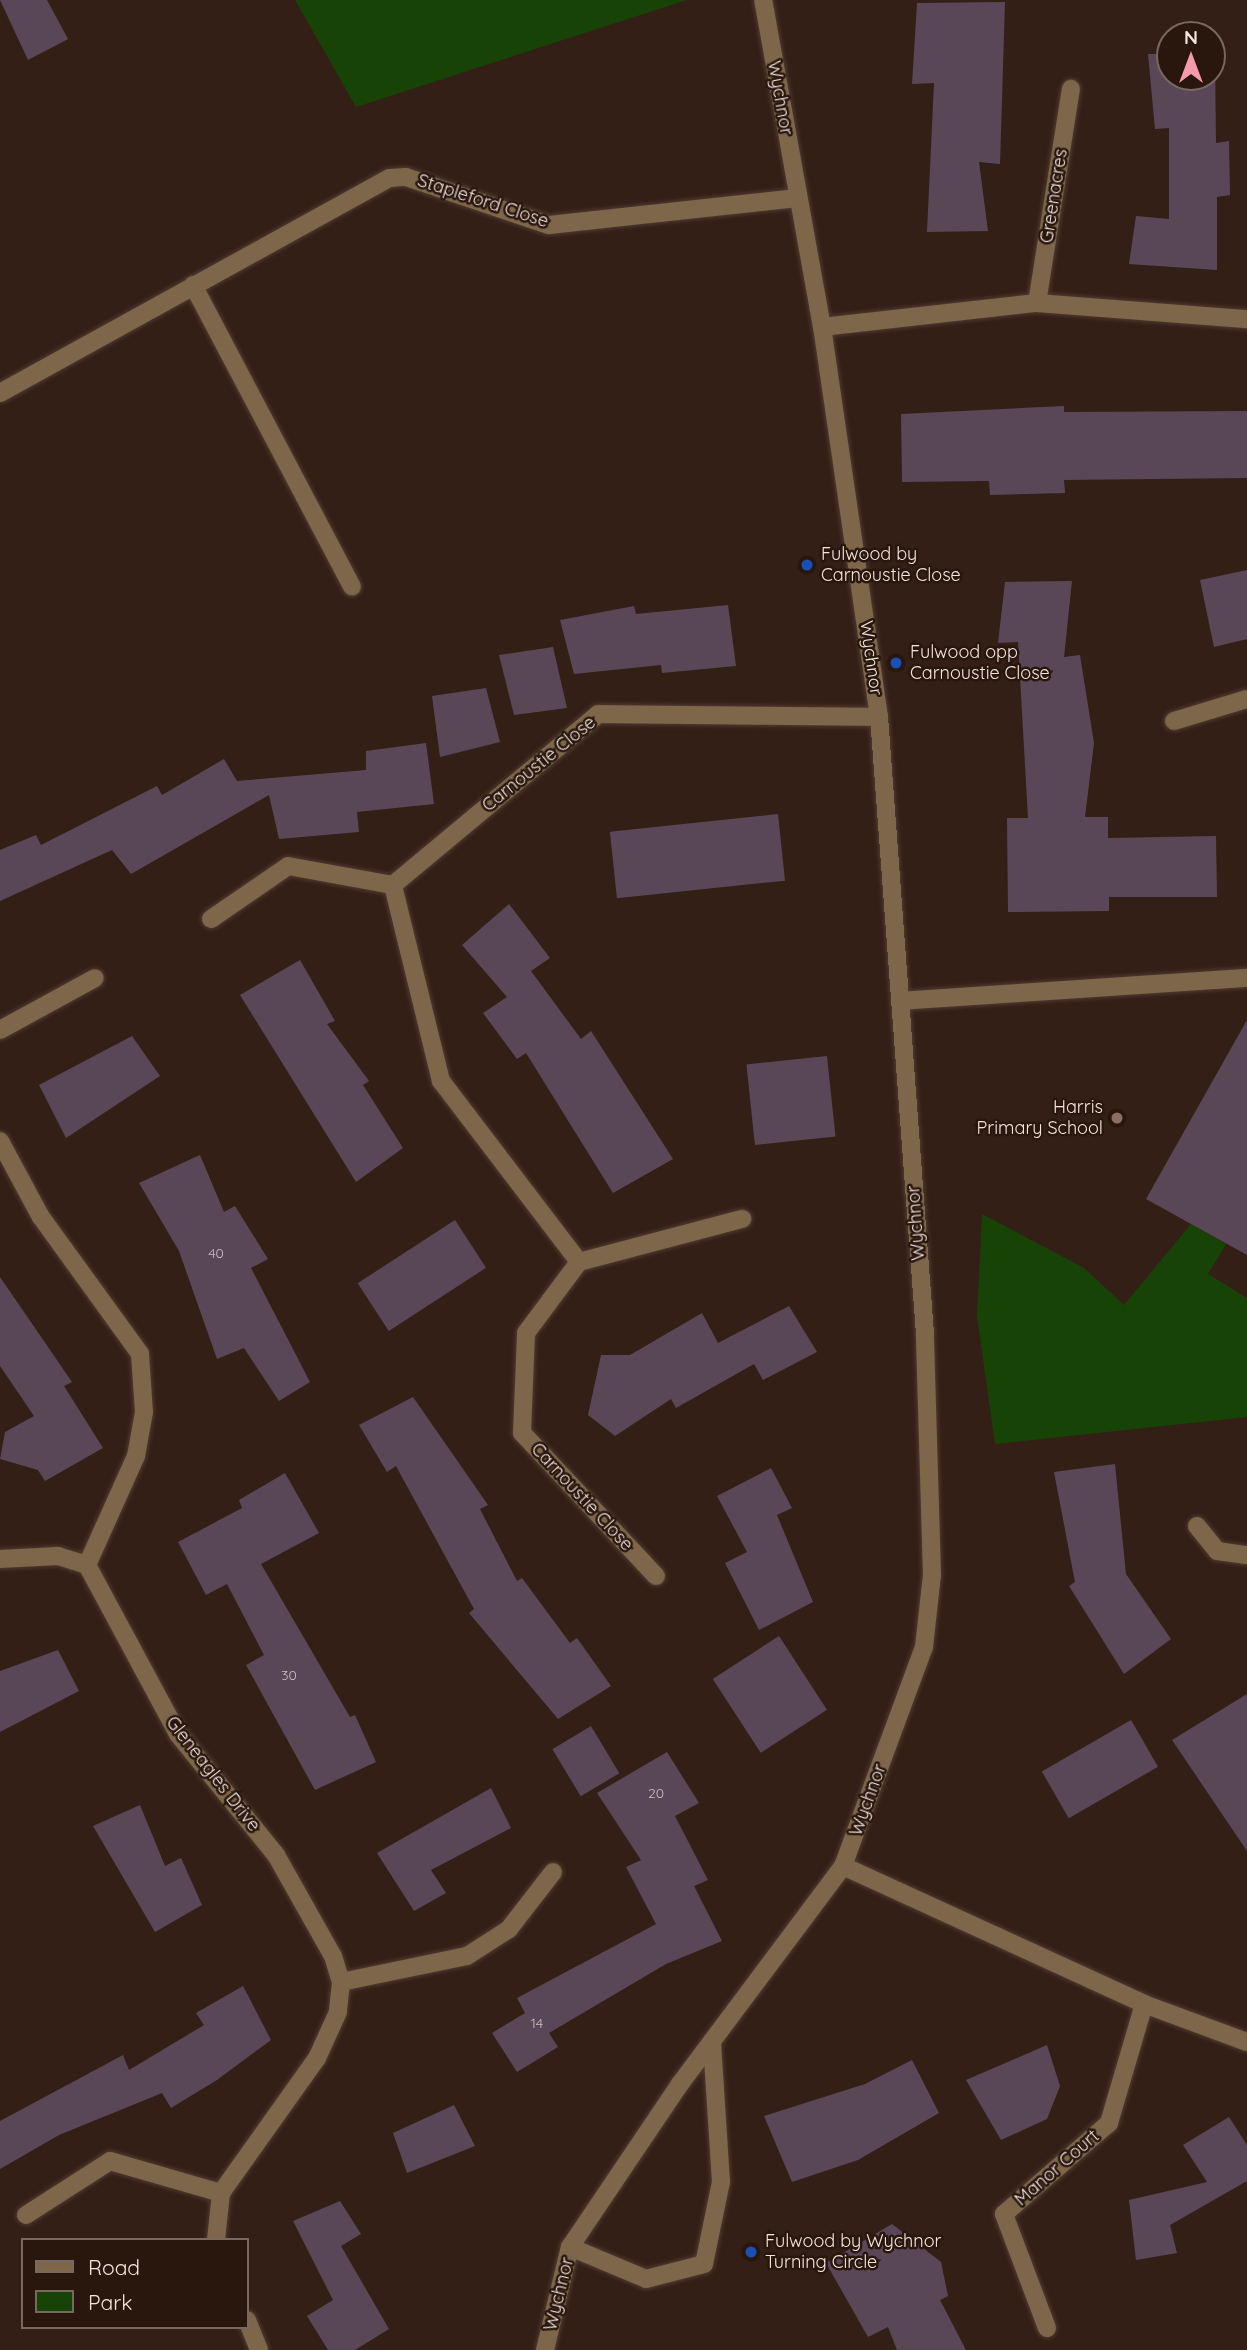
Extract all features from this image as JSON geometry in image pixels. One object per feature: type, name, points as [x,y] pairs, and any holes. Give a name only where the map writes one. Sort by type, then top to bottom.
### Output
[{"type":"street","name":"Wychnor","points":[[545,2350],[570,2247],[712,2041],[843,1866],[924,1647],[932,1575],[932,1468],[879,717],[822,327],[762,0]]},
{"type":"street","name":"Greenacres","points":[[1037,303],[1071,89]]},
{"type":"street","name":"Stapleford Close","points":[[0,393],[390,178],[406,177],[549,225],[798,198]]},
{"type":"street","points":[[193,285],[352,587]]},
{"type":"street","points":[[822,327],[1037,303],[1247,319]]},
{"type":"street","points":[[1174,721],[1247,699]]},
{"type":"street","name":"Carnoustie Close","points":[[393,885],[598,714],[879,717]]},
{"type":"street","points":[[212,919],[288,866],[393,885],[441,1081],[579,1262],[741,1219]]},
{"type":"street","points":[[0,1030],[95,978]]},
{"type":"street","points":[[900,1000],[1247,978]]},
{"type":"street","points":[[0,1140],[41,1217],[139,1354],[144,1412],[135,1456],[87,1565],[58,1556],[0,1559]]},
{"type":"street","name":"Carnoustie Close","points":[[579,1262],[527,1333],[522,1433],[656,1576]]},
{"type":"street","points":[[1197,1526],[1217,1550],[1247,1556]]},
{"type":"street","name":"Gleneagles Drive","points":[[87,1565],[178,1734],[276,1855],[333,1956],[341,1982],[338,2012],[317,2058],[221,2193],[216,2238]]},
{"type":"street","points":[[843,1866],[1144,2004],[1247,2042]]},
{"type":"street","points":[[341,1982],[467,1956],[509,1929],[553,1872]]},
{"type":"street","name":"Manor Court","points":[[1047,2328],[1004,2214],[1109,2123],[1144,2004]]},
{"type":"street","points":[[570,2247],[646,2279],[704,2264],[721,2182],[712,2041]]},
{"type":"street","points":[[26,2215],[110,2161],[221,2193]]},
{"type":"street","points":[[248,2322],[259,2350]]},
{"type":"green space","points":[[295,0],[687,0],[356,107]]},
{"type":"green space","points":[[982,1214],[1084,1268],[1124,1305],[1191,1224],[1226,1244],[1208,1274],[1247,1298],[1247,1417],[995,1444],[977,1316]]},
{"type":"building","points":[[0,0],[47,0],[68,39],[28,60]]},
{"type":"building","points":[[1005,2],[1000,164],[979,162],[988,231],[927,232],[934,83],[912,84],[917,3]]},
{"type":"building","points":[[1148,54],[1156,54],[1156,91],[1215,91],[1216,143],[1229,141],[1230,195],[1217,197],[1217,270],[1129,264],[1136,216],[1169,219],[1169,128],[1155,129]]},
{"type":"building","points":[[1064,406],[1064,412],[1247,411],[1247,478],[1064,480],[1065,493],[990,495],[989,481],[902,482],[901,414]]},
{"type":"building","points":[[1247,570],[1247,639],[1214,647],[1200,580]]},
{"type":"building","points":[[1072,581],[1064,657],[1080,655],[1094,743],[1085,817],[1108,817],[1108,838],[1216,836],[1217,897],[1109,897],[1109,911],[1008,912],[1007,818],[1028,818],[1018,642],[998,643],[1005,582]]},
{"type":"building","points":[[728,605],[736,666],[662,673],[661,665],[574,674],[560,620],[634,606],[636,614]]},
{"type":"building","points":[[553,647],[567,708],[514,715],[499,655]]},
{"type":"building","points":[[486,688],[500,742],[440,757],[432,696]]},
{"type":"building","points":[[426,743],[434,804],[357,812],[359,832],[279,839],[269,795],[131,874],[112,850],[0,901],[0,850],[36,835],[41,845],[157,786],[162,795],[224,759],[237,781],[366,770],[366,751]]},
{"type":"building","points":[[778,814],[785,881],[617,898],[610,832]]},
{"type":"building","points":[[509,904],[550,958],[531,971],[581,1039],[591,1031],[673,1159],[613,1193],[526,1053],[517,1059],[483,1013],[507,997],[462,945]]},
{"type":"building","points":[[300,960],[335,1021],[327,1024],[369,1081],[363,1085],[403,1148],[356,1182],[240,995]]},
{"type":"building","points":[[1247,1020],[1247,1255],[1146,1199]]},
{"type":"building","points":[[132,1036],[160,1076],[66,1138],[39,1085]]},
{"type":"building","points":[[827,1056],[835,1137],[755,1145],[746,1064]]},
{"type":"building","points":[[200,1155],[224,1212],[235,1206],[268,1259],[251,1268],[310,1382],[279,1401],[244,1348],[217,1359],[179,1251],[139,1183]]},
{"type":"building","points":[[455,1220],[486,1268],[389,1331],[358,1283]]},
{"type":"building","points":[[0,1277],[72,1382],[64,1386],[103,1448],[45,1481],[38,1470],[0,1459],[5,1432],[34,1416],[0,1366]]},
{"type":"building","points":[[789,1306],[817,1352],[763,1380],[754,1364],[676,1408],[671,1399],[615,1436],[588,1415],[601,1355],[630,1355],[702,1313],[718,1343]]},
{"type":"building","points":[[413,1397],[488,1505],[480,1509],[517,1581],[522,1578],[570,1643],[577,1638],[611,1686],[558,1719],[469,1613],[474,1609],[396,1466],[387,1472],[359,1425]]},
{"type":"building","points":[[1115,1464],[1126,1574],[1171,1639],[1124,1674],[1069,1586],[1075,1582],[1054,1472]]},
{"type":"building","points":[[771,1468],[792,1508],[777,1515],[813,1602],[759,1630],[725,1563],[747,1552],[717,1496]]},
{"type":"building","points":[[285,1473],[319,1533],[261,1564],[350,1717],[355,1715],[376,1762],[315,1790],[246,1665],[264,1655],[227,1584],[206,1595],[178,1542],[242,1508],[239,1500]]},
{"type":"building","points":[[779,1636],[827,1710],[761,1753],[713,1679]]},
{"type":"building","points":[[58,1650],[79,1691],[0,1732],[0,1671]]},
{"type":"building","points":[[1247,1694],[1247,1851],[1172,1740]]},
{"type":"building","points":[[1131,1720],[1158,1767],[1069,1818],[1042,1772]]},
{"type":"building","points":[[591,1726],[619,1773],[581,1796],[552,1749]]},
{"type":"building","points":[[667,1752],[699,1803],[675,1816],[708,1880],[694,1886],[722,1941],[666,1964],[549,2033],[558,2047],[517,2072],[492,2033],[525,2013],[517,1998],[656,1924],[626,1867],[641,1860],[597,1793]]},
{"type":"building","points":[[491,1788],[511,1828],[431,1870],[446,1893],[414,1911],[377,1853]]},
{"type":"building","points":[[140,1805],[165,1866],[181,1858],[202,1905],[155,1932],[93,1826]]},
{"type":"building","points":[[243,1986],[271,2040],[217,2080],[171,2108],[162,2093],[59,2135],[0,2169],[0,2121],[123,2055],[129,2070],[204,2025],[196,2013]]},
{"type":"building","points":[[1047,2045],[1060,2086],[1047,2119],[1001,2140],[966,2080]]},
{"type":"building","points":[[912,2060],[939,2113],[858,2160],[792,2182],[764,2116],[865,2084]]},
{"type":"building","points":[[454,2105],[475,2146],[407,2173],[393,2133]]},
{"type":"building","points":[[1229,2117],[1247,2145],[1247,2181],[1170,2225],[1177,2253],[1136,2260],[1129,2200],[1207,2182],[1183,2145]]},
{"type":"building","points":[[340,2201],[361,2234],[341,2246],[389,2329],[355,2350],[328,2350],[307,2316],[333,2300],[293,2221]]},
{"type":"building","points":[[892,2224],[941,2262],[948,2296],[940,2300],[966,2350],[897,2350],[888,2327],[868,2337],[826,2263]]},
{"type":"place","name":"Fulwood by Carnoustie Close","points":[[807,565]]},
{"type":"place","name":"Fulwood opp Carnoustie Close","points":[[896,663]]},
{"type":"place","name":"Harris Primary School","points":[[1117,1118]]},
{"type":"place","name":"Fulwood by Wychnor Turning Circle","points":[[751,2252]]}]
